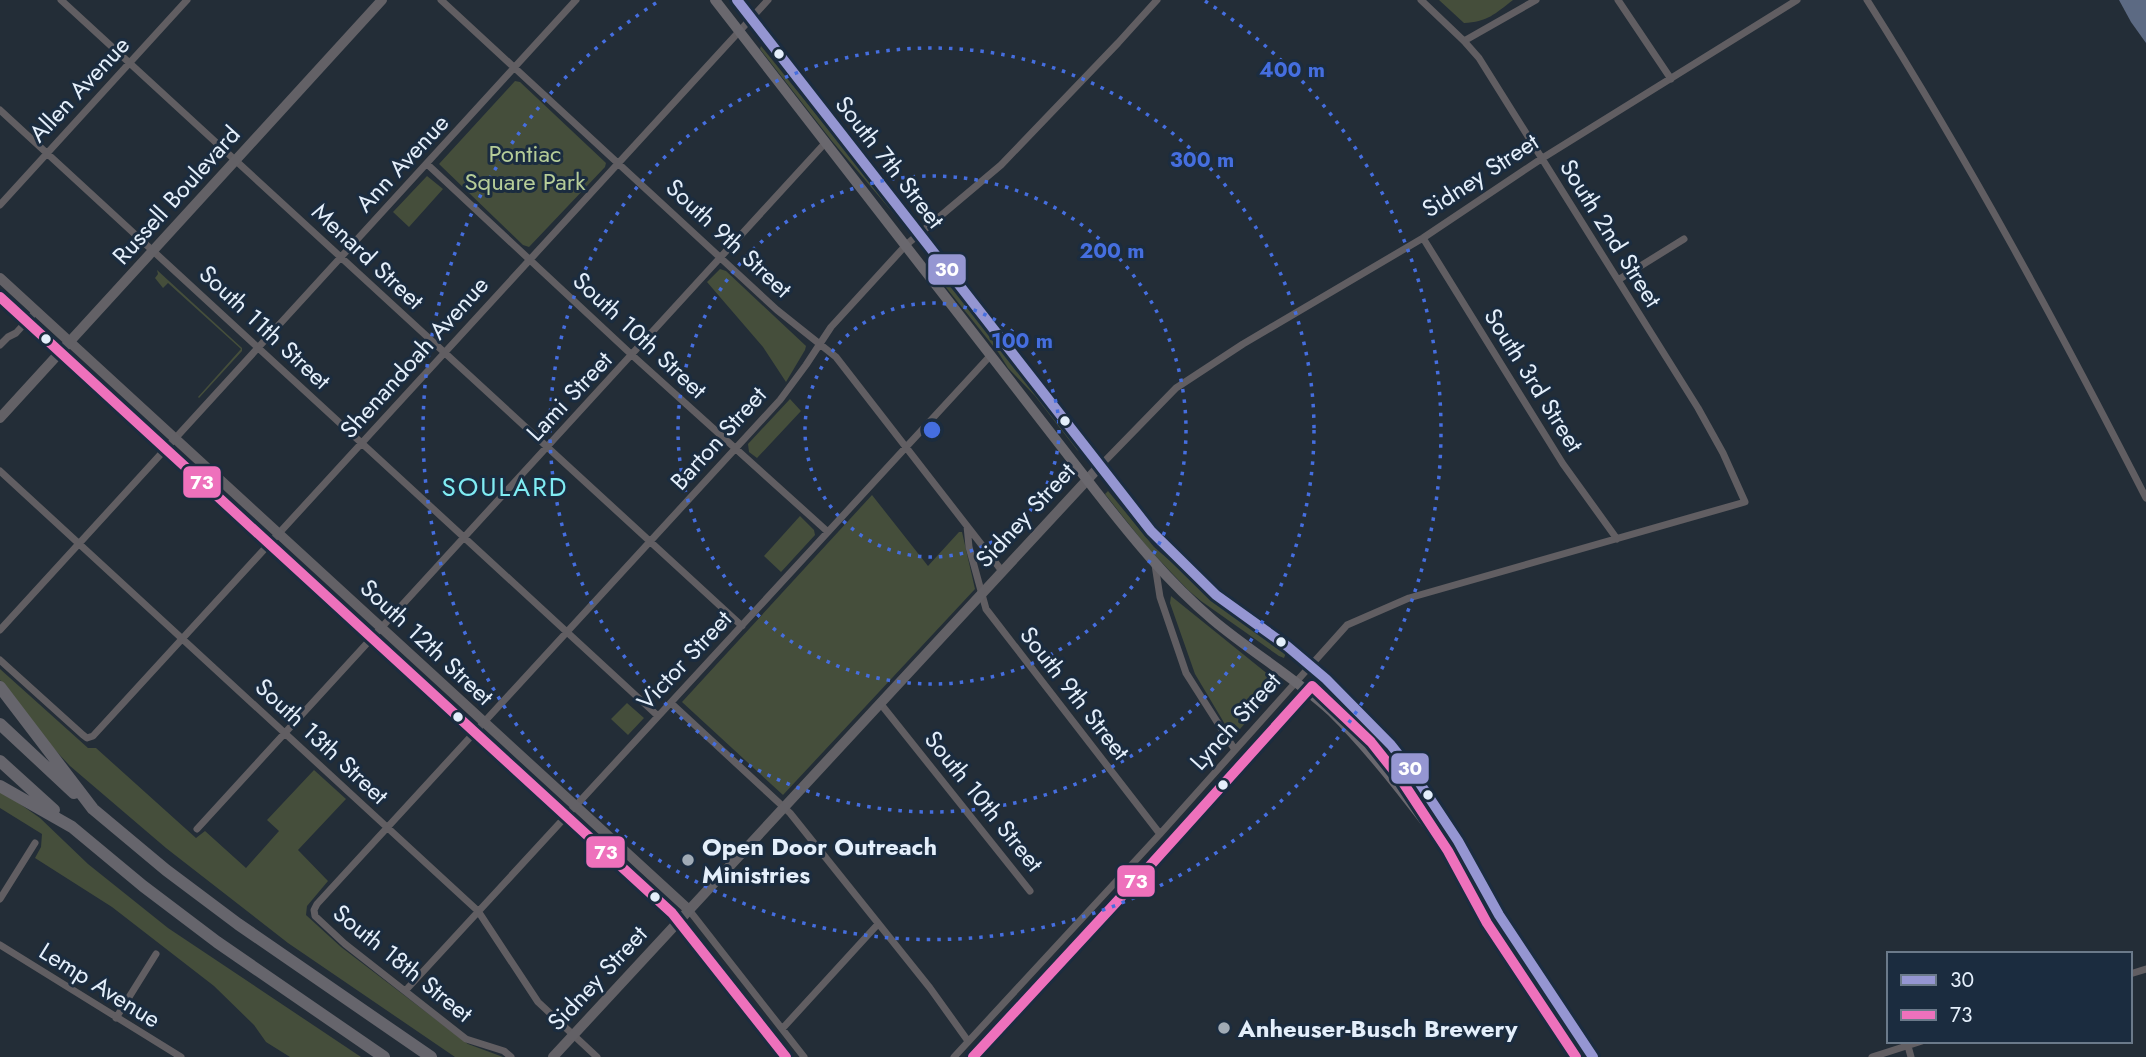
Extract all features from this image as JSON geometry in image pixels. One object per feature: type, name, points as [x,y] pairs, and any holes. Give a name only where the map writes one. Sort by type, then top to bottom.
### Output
[{"type":"highway","points":[[0,687],[93,809]]},
{"type":"highway","points":[[0,724],[93,809],[202,898],[431,1057]]},
{"type":"highway","points":[[0,761],[72,827],[143,886],[217,942],[384,1057]]},
{"type":"highway","points":[[0,786],[72,827]]},
{"type":"main road","name":"South 7th Street","points":[[715,0],[1155,565]]},
{"type":"main road","name":"South 7th Street","points":[[737,0],[1163,545],[1216,594],[1311,666],[1357,709],[1401,757],[1458,841],[1499,915]]},
{"type":"main road","points":[[1155,565],[1214,621],[1296,682],[1331,712],[1364,747],[1499,915],[1593,1057]]},
{"type":"street","name":"Menard Street","points":[[61,0],[742,626]]},
{"type":"street","name":"Allen Avenue","points":[[0,205],[187,0]]},
{"type":"street","name":"Russell Boulevard","points":[[0,418],[382,0]]},
{"type":"street","name":"South 9th Street","points":[[441,0],[777,310],[836,357],[1002,571]]},
{"type":"street","name":"Ann Avenue","points":[[0,630],[576,0]]},
{"type":"street","name":"Shenandoah Avenue","points":[[0,660],[87,738],[93,736],[768,0]]},
{"type":"street","name":"Barton Street","points":[[314,910],[788,390],[831,327],[906,244],[1002,165],[1157,0]]},
{"type":"street","name":"South 2nd Street","points":[[1421,0],[1479,58],[1698,408],[1723,453],[1745,502]]},
{"type":"street","points":[[1464,41],[1536,0]]},
{"type":"street","points":[[1618,0],[1671,79]]},
{"type":"street","name":"Sidney Street","points":[[553,1057],[1002,571],[1176,388],[1243,344],[1423,238],[1541,159],[1797,0]]},
{"type":"street","points":[[1867,0],[1926,93],[2058,326],[2146,498]]},
{"type":"street","name":"South 11th Street","points":[[0,110],[658,716]]},
{"type":"street","name":"Lami Street","points":[[197,829],[633,356],[826,142]]},
{"type":"street","name":"South 10th Street","points":[[427,164],[633,356],[828,532]]},
{"type":"street","name":"South 3rd Street","points":[[1423,238],[1560,460],[1617,539]]},
{"type":"street","points":[[1618,280],[1684,239]]},
{"type":"street","name":"South 12th Street","points":[[0,278],[688,910],[804,1057]]},
{"type":"street","points":[[0,345],[16,333],[36,311]]},
{"type":"street","name":"Victor Street","points":[[406,990],[990,356]]},
{"type":"street","name":"South 13th Street","points":[[0,471],[478,911],[538,1002],[597,1057]]},
{"type":"street","name":"Lynch Street","points":[[954,1057],[1160,834],[1347,625],[1409,598],[1745,502]]},
{"type":"street","name":"South 9th Street","points":[[967,526],[969,547],[983,604],[1160,834]]},
{"type":"street","name":"South 7th Street","points":[[1155,565],[1163,606],[1186,673],[1236,750]]},
{"type":"street","points":[[671,702],[784,807],[930,988],[968,1041]]},
{"type":"street","name":"South 10th Street","points":[[880,703],[1030,891]]},
{"type":"street","points":[[0,899],[35,842]]},
{"type":"street","name":"South 18th Street","points":[[314,910],[315,916],[345,944],[466,1039],[504,1051],[511,1057]]},
{"type":"street","points":[[782,1029],[878,923]]},
{"type":"street","name":"Lemp Avenue","points":[[0,945],[181,1057]]},
{"type":"street","points":[[116,1018],[156,954]]},
{"type":"street","points":[[1872,1057],[1916,1043]]},
{"type":"street","points":[[1908,1046],[1911,1057]]},
{"type":"green space","points":[[1439,0],[1513,0],[1485,19],[1464,23]]},
{"type":"green space","points":[[761,46],[857,161],[900,217],[899,220],[832,141],[760,49]]},
{"type":"green space","name":"Pontiac Square Park","points":[[515,81],[520,82],[606,163],[529,247],[523,245],[439,164]]},
{"type":"green space","points":[[427,176],[443,189],[409,227],[393,212]]},
{"type":"green space","points":[[930,263],[988,330],[1080,452],[1035,396],[1008,368],[929,266]]},
{"type":"green space","points":[[720,269],[726,271],[806,346],[786,382],[763,347],[707,282]]},
{"type":"green space","points":[[157,270],[242,348],[199,398],[241,349],[168,283],[163,288],[155,278]]},
{"type":"green space","points":[[790,399],[801,411],[757,458],[749,452],[748,444]]},
{"type":"green space","points":[[1108,491],[1154,547],[1219,603],[1284,651],[1284,658],[1188,590],[1148,548],[1105,494]]},
{"type":"green space","points":[[872,495],[928,566],[959,532],[962,532],[975,589],[783,795],[682,702]]},
{"type":"green space","points":[[800,516],[814,530],[815,535],[781,572],[764,556]]},
{"type":"green space","points":[[1171,596],[1280,684],[1240,729],[1233,731],[1226,726],[1195,674],[1170,603]]},
{"type":"green space","points":[[0,669],[88,748],[96,748],[196,838],[205,831],[246,868],[279,831],[267,820],[314,770],[346,799],[298,850],[328,881],[307,906],[306,915],[341,947],[468,1044],[503,1057],[455,1057],[288,943],[166,848],[70,766],[42,736],[0,680]]},
{"type":"green space","points":[[1325,691],[1395,759],[1440,823],[1434,827],[1389,766],[1322,696]]},
{"type":"green space","points":[[627,703],[644,718],[628,735],[611,719]]},
{"type":"green space","points":[[0,790],[40,818],[88,864],[168,928],[361,1057],[290,1057],[266,1042],[254,1025],[214,986],[112,907],[35,858],[41,847],[42,834],[0,808]]},
{"type":"water","points":[[2119,0],[2146,0],[2146,43],[2131,22]]},
{"type":"transit line","name":"30","points":[[737,0],[1151,531],[1216,595],[1287,646],[1326,679],[1391,745],[1458,841],[1499,915],[1593,1057]]},
{"type":"transit line","name":"73","points":[[0,297],[672,913],[786,1057]]},
{"type":"transit line","name":"73","points":[[973,1057],[1312,686],[1371,742],[1402,781],[1448,851],[1487,923],[1576,1057]]},
{"type":"place","name":"Open Door Outreach Ministries","points":[[688,860]]},
{"type":"place","name":"Anheuser-Busch Brewery","points":[[1224,1028]]},
{"type":"district","name":"SOULARD","points":[[505,487]]}]
